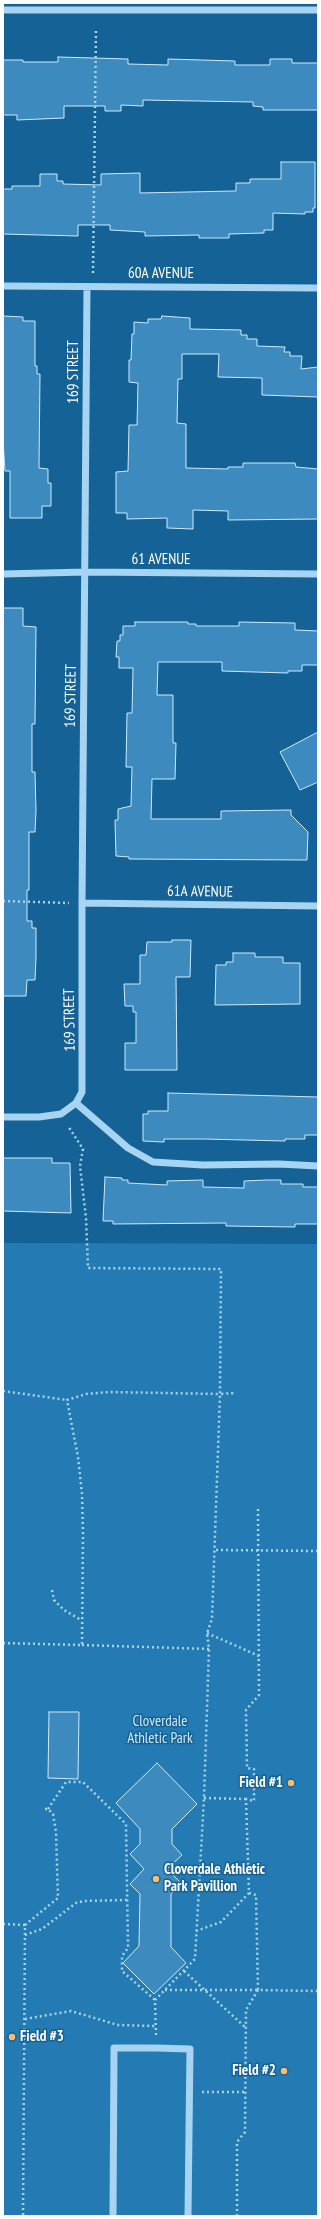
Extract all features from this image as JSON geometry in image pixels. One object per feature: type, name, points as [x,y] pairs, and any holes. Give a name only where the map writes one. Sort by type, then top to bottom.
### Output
[{"type":"street","points":[[3,10],[109,7],[318,10]]},
{"type":"street","name":"60A AVENUE","points":[[3,286],[318,288]]},
{"type":"street","name":"169 STREET","points":[[76,1103],[82,1092],[83,1076],[82,903],[86,572],[87,287]]},
{"type":"street","name":"61 AVENUE","points":[[3,574],[86,572],[318,574]]},
{"type":"street","name":"61A AVENUE","points":[[82,903],[318,906]]},
{"type":"street","points":[[3,1116],[39,1117],[61,1114],[76,1103],[128,1148],[153,1162],[204,1165],[279,1164],[318,1166]]},
{"type":"street","points":[[113,2216],[114,2048],[190,2049],[188,2216]]},
{"type":"path","points":[[93,273],[96,28]]},
{"type":"path","points":[[3,901],[82,903]]},
{"type":"path","points":[[66,1123],[83,1149],[80,1166],[86,1218],[88,1268],[221,1269],[220,1394],[216,1550],[212,1619],[206,1633],[208,1649],[204,1798],[195,1959],[155,2000],[156,2048]]},
{"type":"path","points":[[3,1391],[66,1400],[86,1394],[117,1392],[236,1393]]},
{"type":"path","points":[[66,1400],[78,1457],[82,1494],[82,1644]]},
{"type":"path","points":[[204,1798],[246,1799],[254,1801],[254,1769],[247,1768],[246,1710],[259,1695],[258,1508]]},
{"type":"path","points":[[216,1550],[318,1551]]},
{"type":"path","points":[[52,1590],[54,1600],[64,1610],[82,1621]]},
{"type":"path","points":[[206,1633],[259,1656]]},
{"type":"path","points":[[3,1643],[82,1644],[208,1649]]},
{"type":"path","points":[[48,1809],[66,1782],[83,1782],[126,1824],[128,1948],[122,1956],[122,1971],[155,2000]]},
{"type":"path","points":[[196,1931],[221,1922],[249,1892],[246,1799]]},
{"type":"path","points":[[3,1924],[25,1924],[58,1898],[54,1814],[48,1809],[43,1809]]},
{"type":"path","points":[[237,2216],[237,2142],[245,2132],[246,2010],[258,1990],[256,1895],[249,1892]]},
{"type":"path","points":[[25,1935],[42,1929],[76,1903],[84,1901],[127,1900]]},
{"type":"path","points":[[23,2216],[25,1924]]},
{"type":"path","points":[[184,1971],[246,2028]]},
{"type":"path","points":[[164,1990],[318,1991]]},
{"type":"path","points":[[24,2019],[71,2011],[118,2025],[155,2026]]},
{"type":"path","points":[[190,2092],[245,2092]]},
{"type":"green space","name":"Cloverdale Athletic Park","points":[[3,1243],[318,1244],[318,2216],[3,2216]]},
{"type":"building","points":[[58,57],[128,59],[128,64],[168,65],[168,59],[235,61],[235,65],[270,65],[270,59],[292,59],[292,63],[318,63],[318,110],[263,110],[263,107],[253,106],[253,102],[143,100],[143,106],[121,105],[121,111],[105,111],[105,106],[64,106],[64,118],[17,120],[17,115],[3,115],[3,60],[23,60],[23,62],[58,62]]},
{"type":"building","points":[[281,162],[315,162],[315,208],[313,208],[313,212],[305,212],[305,214],[273,213],[273,230],[264,230],[264,233],[229,234],[229,238],[199,238],[199,235],[145,236],[145,232],[110,230],[110,225],[78,225],[78,236],[3,234],[3,189],[12,189],[12,186],[40,186],[40,174],[57,174],[57,181],[63,181],[63,184],[101,185],[101,174],[140,173],[140,193],[236,191],[236,183],[250,183],[250,179],[281,179]]},
{"type":"building","points":[[3,316],[23,317],[23,321],[35,321],[35,366],[37,366],[37,374],[40,374],[39,468],[48,469],[48,483],[51,483],[51,506],[42,506],[42,518],[10,518],[10,471],[5,471],[3,440]]},
{"type":"building","points":[[162,316],[190,318],[190,329],[241,330],[241,335],[247,335],[247,339],[257,339],[257,346],[285,347],[284,352],[290,352],[290,356],[302,356],[301,369],[318,367],[318,397],[262,395],[262,378],[218,377],[219,354],[182,354],[182,379],[178,379],[177,423],[186,424],[186,468],[228,469],[228,467],[243,467],[243,463],[295,463],[296,467],[318,469],[318,519],[228,520],[228,511],[193,510],[193,529],[167,528],[167,518],[127,519],[127,513],[116,513],[116,472],[128,471],[129,425],[137,425],[138,383],[129,382],[129,360],[131,360],[134,322],[148,323],[148,319],[161,319]]},
{"type":"building","points":[[3,608],[23,608],[23,626],[36,627],[35,724],[32,724],[32,772],[35,772],[36,811],[35,832],[29,832],[29,890],[27,890],[27,921],[32,921],[32,928],[36,928],[36,958],[35,980],[27,980],[26,996],[3,996]]},
{"type":"building","points":[[135,622],[188,622],[188,624],[196,624],[196,626],[239,626],[239,622],[295,623],[295,630],[318,631],[318,665],[302,665],[302,671],[288,671],[288,673],[222,671],[222,662],[158,662],[157,695],[173,695],[173,743],[176,743],[175,779],[152,779],[151,819],[221,819],[221,811],[291,810],[291,815],[308,832],[307,860],[129,859],[129,857],[116,856],[115,820],[118,820],[118,809],[131,806],[132,767],[126,767],[127,713],[132,713],[133,668],[119,668],[119,657],[116,657],[117,641],[120,641],[120,635],[123,635],[123,626],[135,626]]},
{"type":"building","points":[[318,732],[318,782],[300,790],[280,752]]},
{"type":"building","points":[[172,940],[191,940],[190,977],[176,977],[177,1070],[125,1070],[125,1043],[136,1043],[136,1012],[133,1012],[133,1006],[125,1006],[124,984],[140,984],[140,955],[146,955],[147,942],[172,942]]},
{"type":"building","points":[[233,953],[255,953],[255,957],[283,957],[283,963],[300,963],[300,1004],[215,1005],[216,965],[226,965],[226,962],[233,962]]},
{"type":"building","points":[[168,1093],[318,1097],[318,1135],[305,1135],[305,1139],[285,1139],[285,1141],[164,1139],[164,1142],[143,1141],[143,1114],[148,1114],[148,1111],[168,1111]]},
{"type":"building","points":[[3,1158],[52,1158],[52,1163],[70,1163],[71,1213],[3,1211]]},
{"type":"building","points":[[105,1177],[122,1178],[122,1180],[128,1180],[128,1183],[167,1185],[167,1181],[203,1180],[203,1187],[244,1188],[244,1181],[281,1180],[281,1184],[303,1184],[303,1187],[318,1187],[318,1224],[295,1224],[295,1227],[226,1226],[226,1223],[113,1224],[113,1221],[103,1221]]},
{"type":"building","points":[[49,1712],[79,1712],[78,1779],[48,1778]]},
{"type":"building","name":"Cloverdale Athletic Park Pavillion","points":[[157,1763],[197,1804],[172,1829],[172,1844],[182,1855],[167,1869],[182,1884],[171,1894],[171,1947],[186,1963],[154,1994],[123,1963],[139,1946],[140,1894],[130,1884],[144,1869],[130,1854],[140,1844],[140,1829],[116,1803]]},
{"type":"place","name":"Field #1","points":[[291,1783]]},
{"type":"place","name":"Cloverdale Athletic Park Pavillion","points":[[156,1879]]},
{"type":"place","name":"Field #3","points":[[12,2037]]},
{"type":"place","name":"Field #2","points":[[284,2071]]}]
